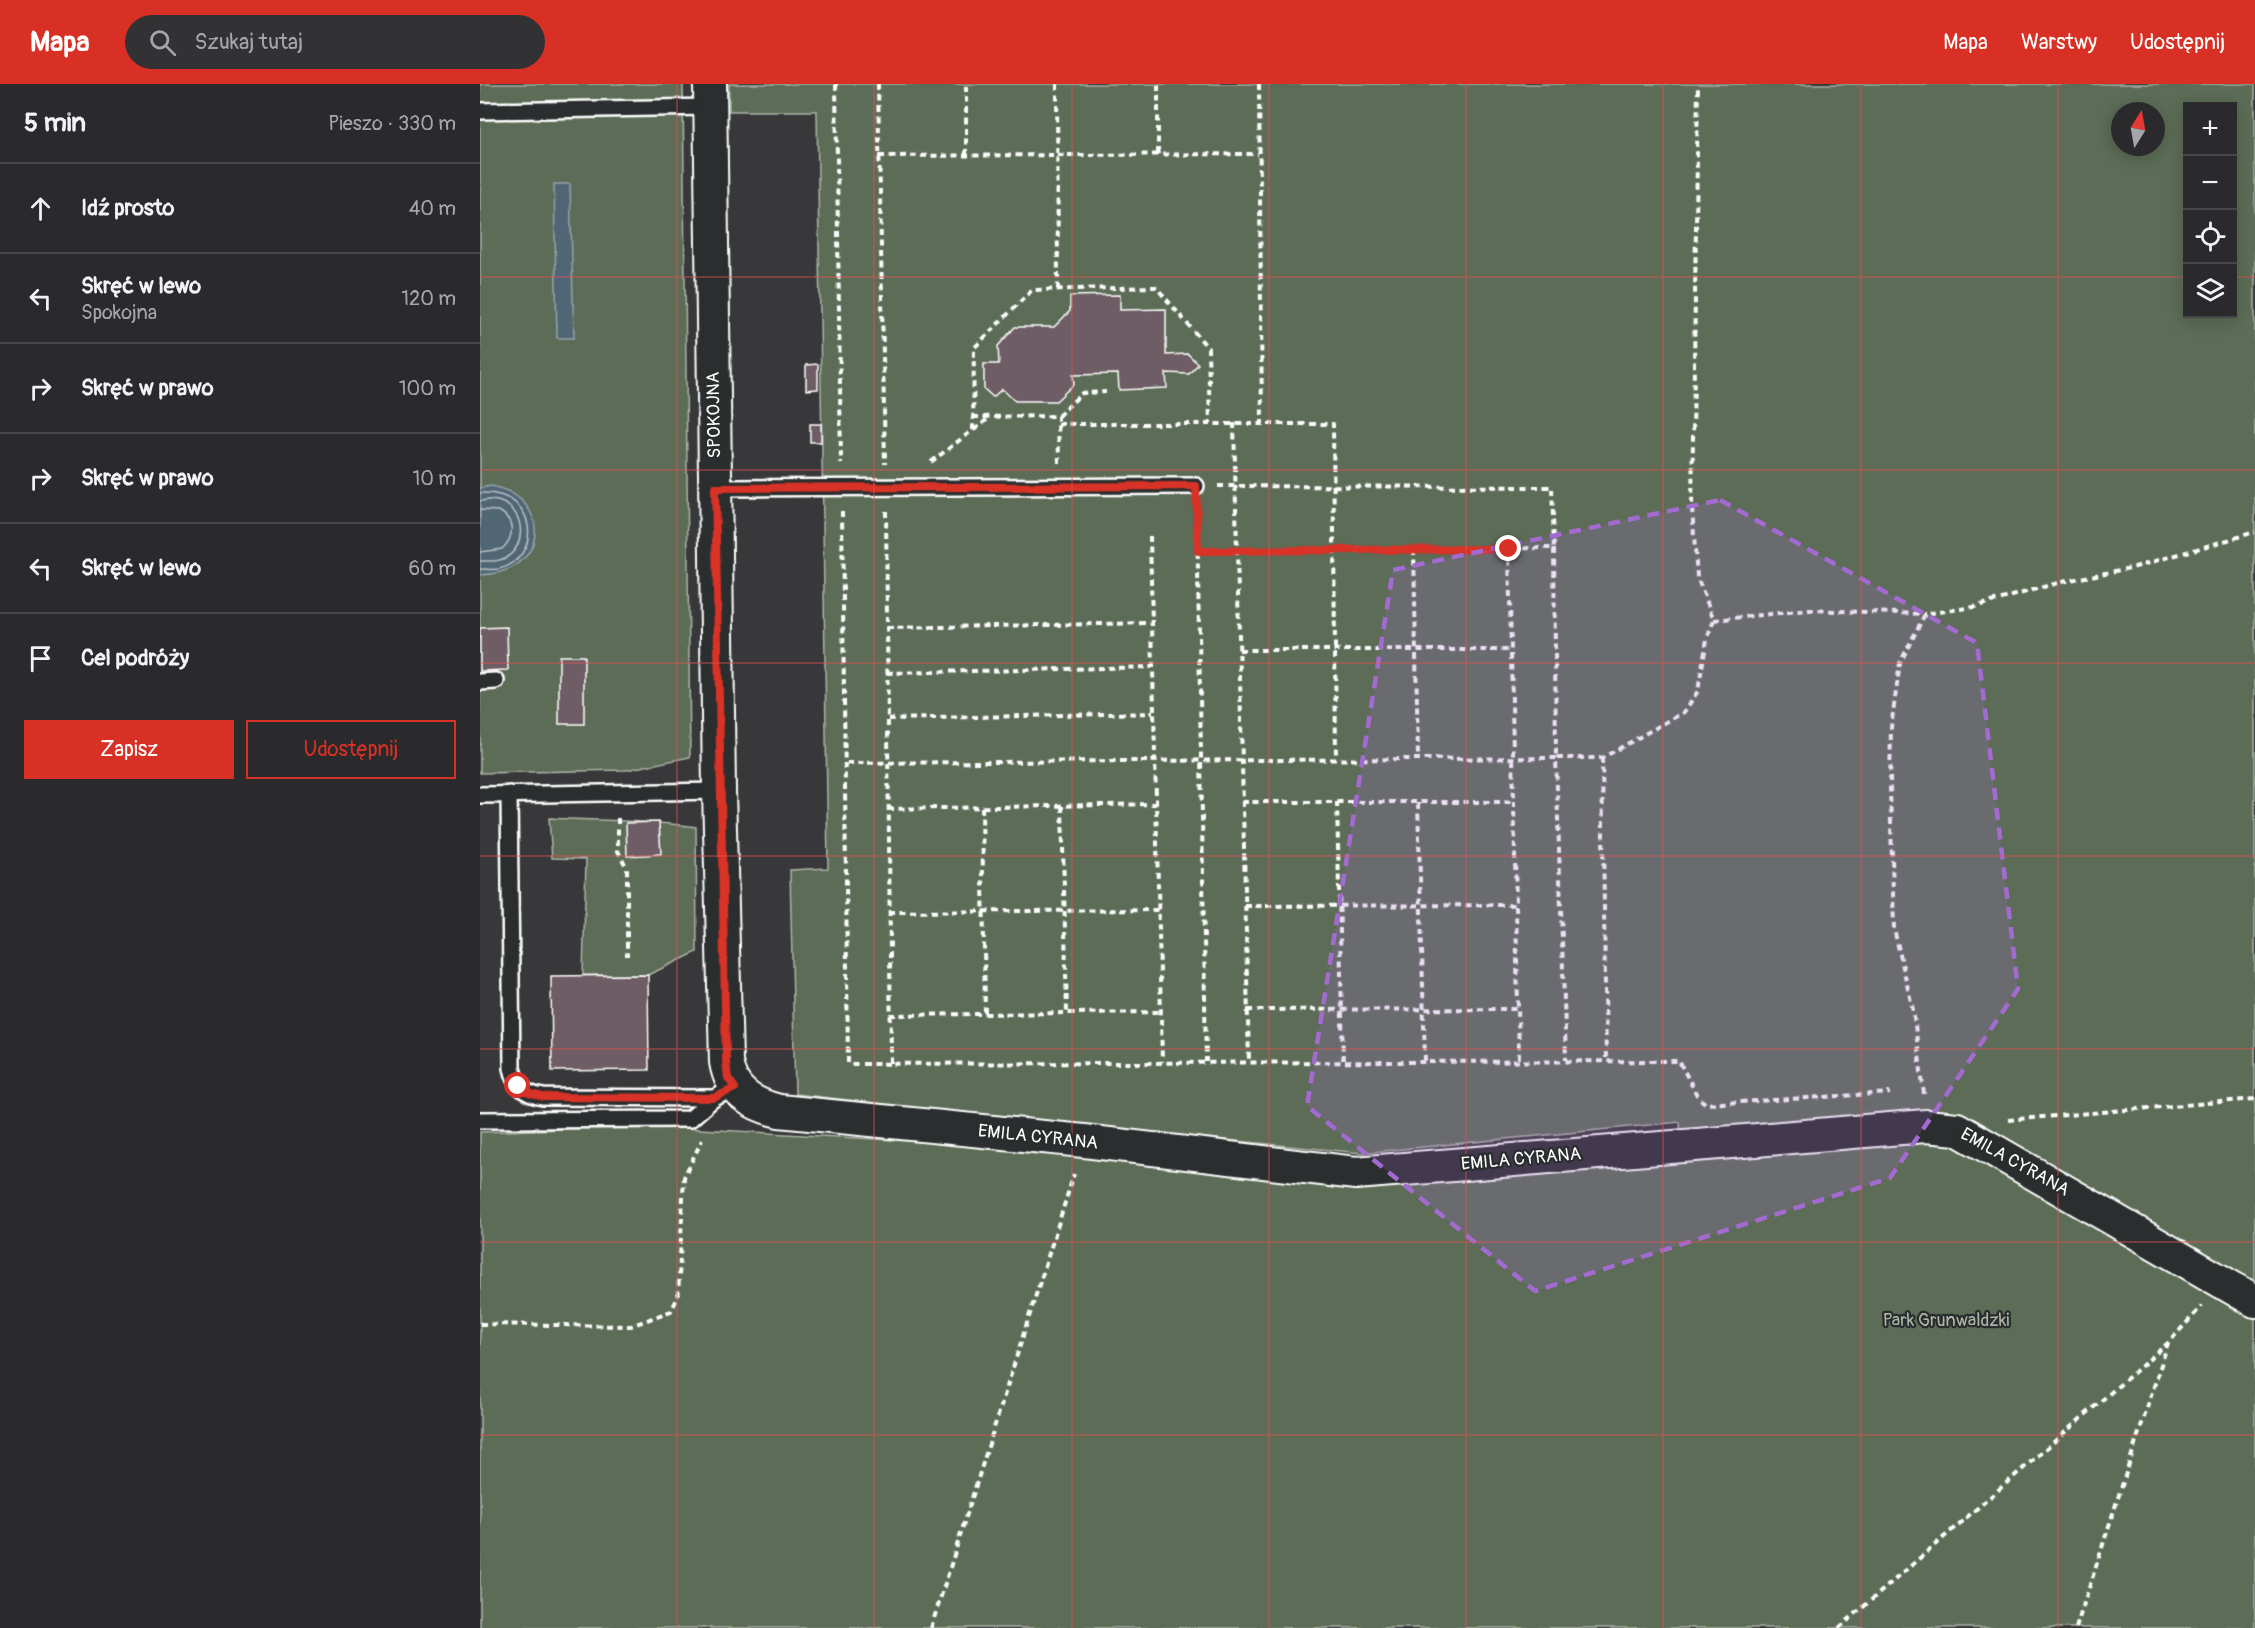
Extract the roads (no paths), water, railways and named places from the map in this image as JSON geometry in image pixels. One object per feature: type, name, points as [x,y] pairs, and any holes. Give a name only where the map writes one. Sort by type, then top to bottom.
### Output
[{"type":"street","name":"SPOKOJNA","points":[[710,95],[719,791],[726,1062],[732,1095]]},
{"type":"street","name":"EMILA CYRANA","points":[[732,1095],[779,1112],[1084,1141],[1356,1173],[1926,1126],[1957,1129],[2255,1301]]},
{"type":"lane","points":[[480,111],[710,95]]},
{"type":"lane","points":[[715,488],[1196,486]]},
{"type":"lane","points":[[480,682],[496,681]]},
{"type":"lane","points":[[480,795],[719,791]]},
{"type":"lane","points":[[509,794],[512,1068],[518,1086],[525,1092],[543,1097],[732,1095]]},
{"type":"lane","points":[[480,1120],[690,1119],[732,1095]]},
{"type":"water","points":[[554,184],[570,184],[574,338],[557,338]]},
{"type":"water","points":[[491,486],[511,493],[526,505],[533,519],[535,535],[530,550],[520,562],[503,571],[480,575],[480,488]]},
{"type":"park label","name":"Park Grunwaldzki","points":[[1946,1320]]}]
